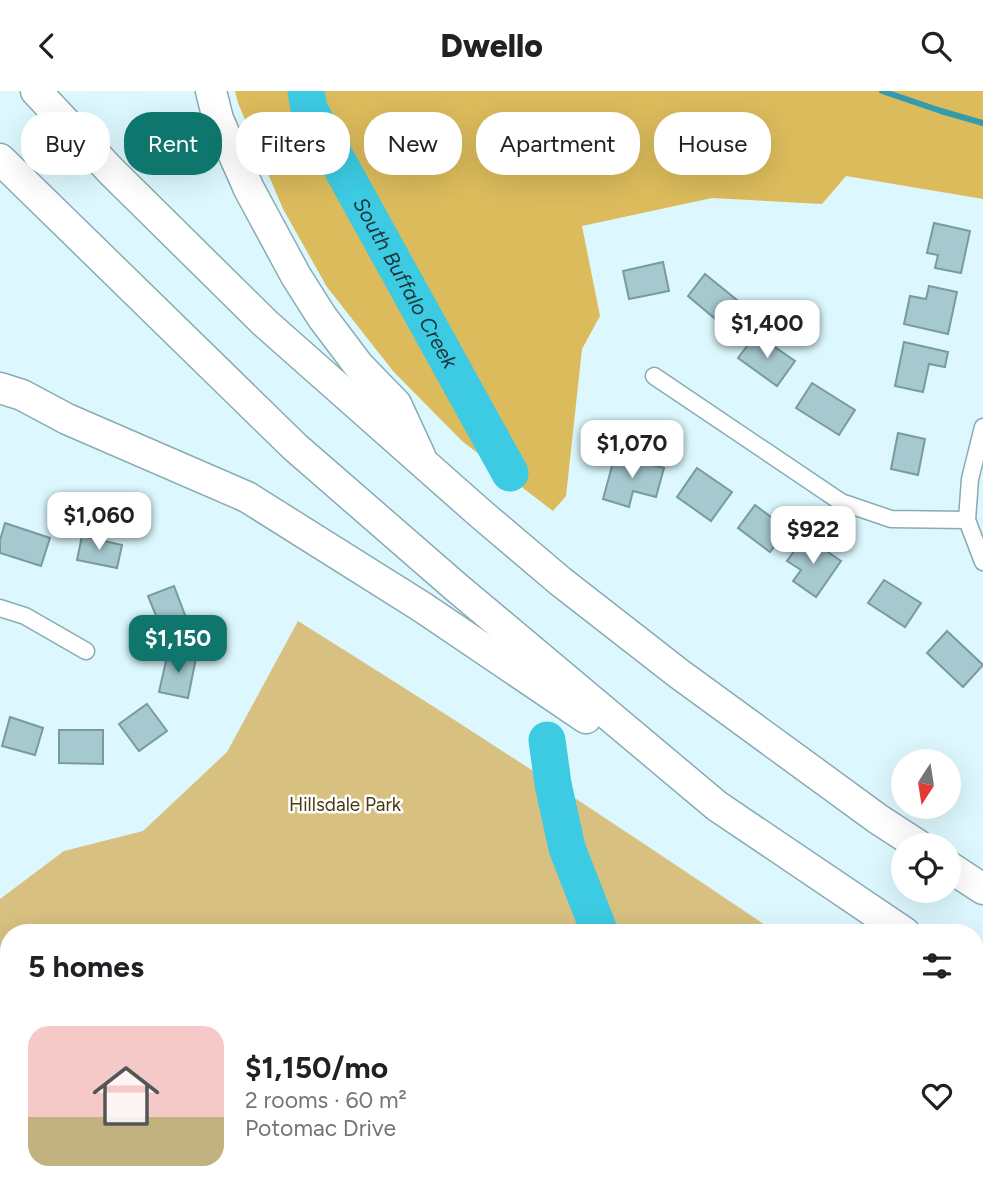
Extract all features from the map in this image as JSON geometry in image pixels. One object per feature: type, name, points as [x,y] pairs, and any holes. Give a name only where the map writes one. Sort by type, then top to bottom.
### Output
[{"type":"highway","points":[[36,91],[111,171],[265,323],[424,465],[560,581],[678,673],[900,833]]},
{"type":"highway","points":[[211,91],[218,119],[249,189],[296,276],[322,317],[359,366],[396,404],[424,465]]},
{"type":"highway","points":[[0,159],[295,447],[456,587],[717,806]]},
{"type":"highway","points":[[0,388],[22,395],[67,419],[247,497],[422,607],[892,924]]},
{"type":"highway","points":[[0,400],[67,419]]},
{"type":"highway","points":[[961,875],[983,889]]},
{"type":"street","points":[[653,376],[841,502],[891,519],[967,520]]},
{"type":"street","points":[[983,427],[970,479],[967,520],[983,562]]},
{"type":"street","points":[[0,608],[25,616],[86,651]]},
{"type":"green space","name":"Hillsdale Park","points":[[298,621],[539,775],[764,924],[0,924],[0,899],[64,851],[143,831],[227,752]]},
{"type":"shaded area","points":[[235,91],[983,91],[983,199],[846,176],[822,204],[712,198],[582,226],[600,316],[582,349],[566,496],[553,511],[462,441],[393,371],[327,287],[283,209],[269,175],[350,175],[350,112],[242,112]]},
{"type":"building","points":[[934,223],[970,231],[961,273],[935,268],[938,255],[927,253]]},
{"type":"building","points":[[663,262],[669,291],[629,299],[623,271]]},
{"type":"building","points":[[705,274],[743,305],[725,327],[688,296]]},
{"type":"building","points":[[929,286],[957,292],[948,334],[904,324],[910,296],[926,299]]},
{"type":"building","points":[[756,334],[795,361],[777,386],[738,358]]},
{"type":"building","points":[[904,342],[948,352],[945,367],[929,364],[923,392],[895,386]]},
{"type":"building","points":[[812,383],[855,410],[839,435],[796,408]]},
{"type":"building","points":[[898,433],[925,439],[918,475],[891,469]]},
{"type":"building","points":[[615,455],[664,468],[656,497],[633,491],[629,507],[603,499]]},
{"type":"building","points":[[697,468],[732,492],[711,521],[677,497]]},
{"type":"building","points":[[755,505],[787,529],[770,552],[738,528]]},
{"type":"building","points":[[5,523],[50,538],[41,566],[0,553],[0,540]]},
{"type":"building","points":[[82,536],[122,545],[117,568],[77,560]]},
{"type":"building","points":[[805,536],[841,561],[816,597],[793,581],[801,570],[787,561]]},
{"type":"building","points":[[884,580],[921,603],[905,627],[868,603]]},
{"type":"building","points":[[174,586],[188,623],[163,633],[148,596]]},
{"type":"building","points":[[947,631],[983,665],[963,687],[927,653]]},
{"type":"building","points":[[168,652],[196,658],[188,698],[159,692]]},
{"type":"building","points":[[147,704],[167,731],[139,751],[119,724]]},
{"type":"building","points":[[10,717],[43,728],[35,755],[2,746]]},
{"type":"building","points":[[59,730],[103,730],[103,764],[59,763]]},
{"type":"waterway","name":"South Buffalo Creek","points":[[306,91],[309,109],[510,473]]},
{"type":"waterway","points":[[882,91],[983,123]]},
{"type":"waterway","name":"South Buffalo Creek","points":[[547,740],[553,784],[567,848],[597,924]]}]
